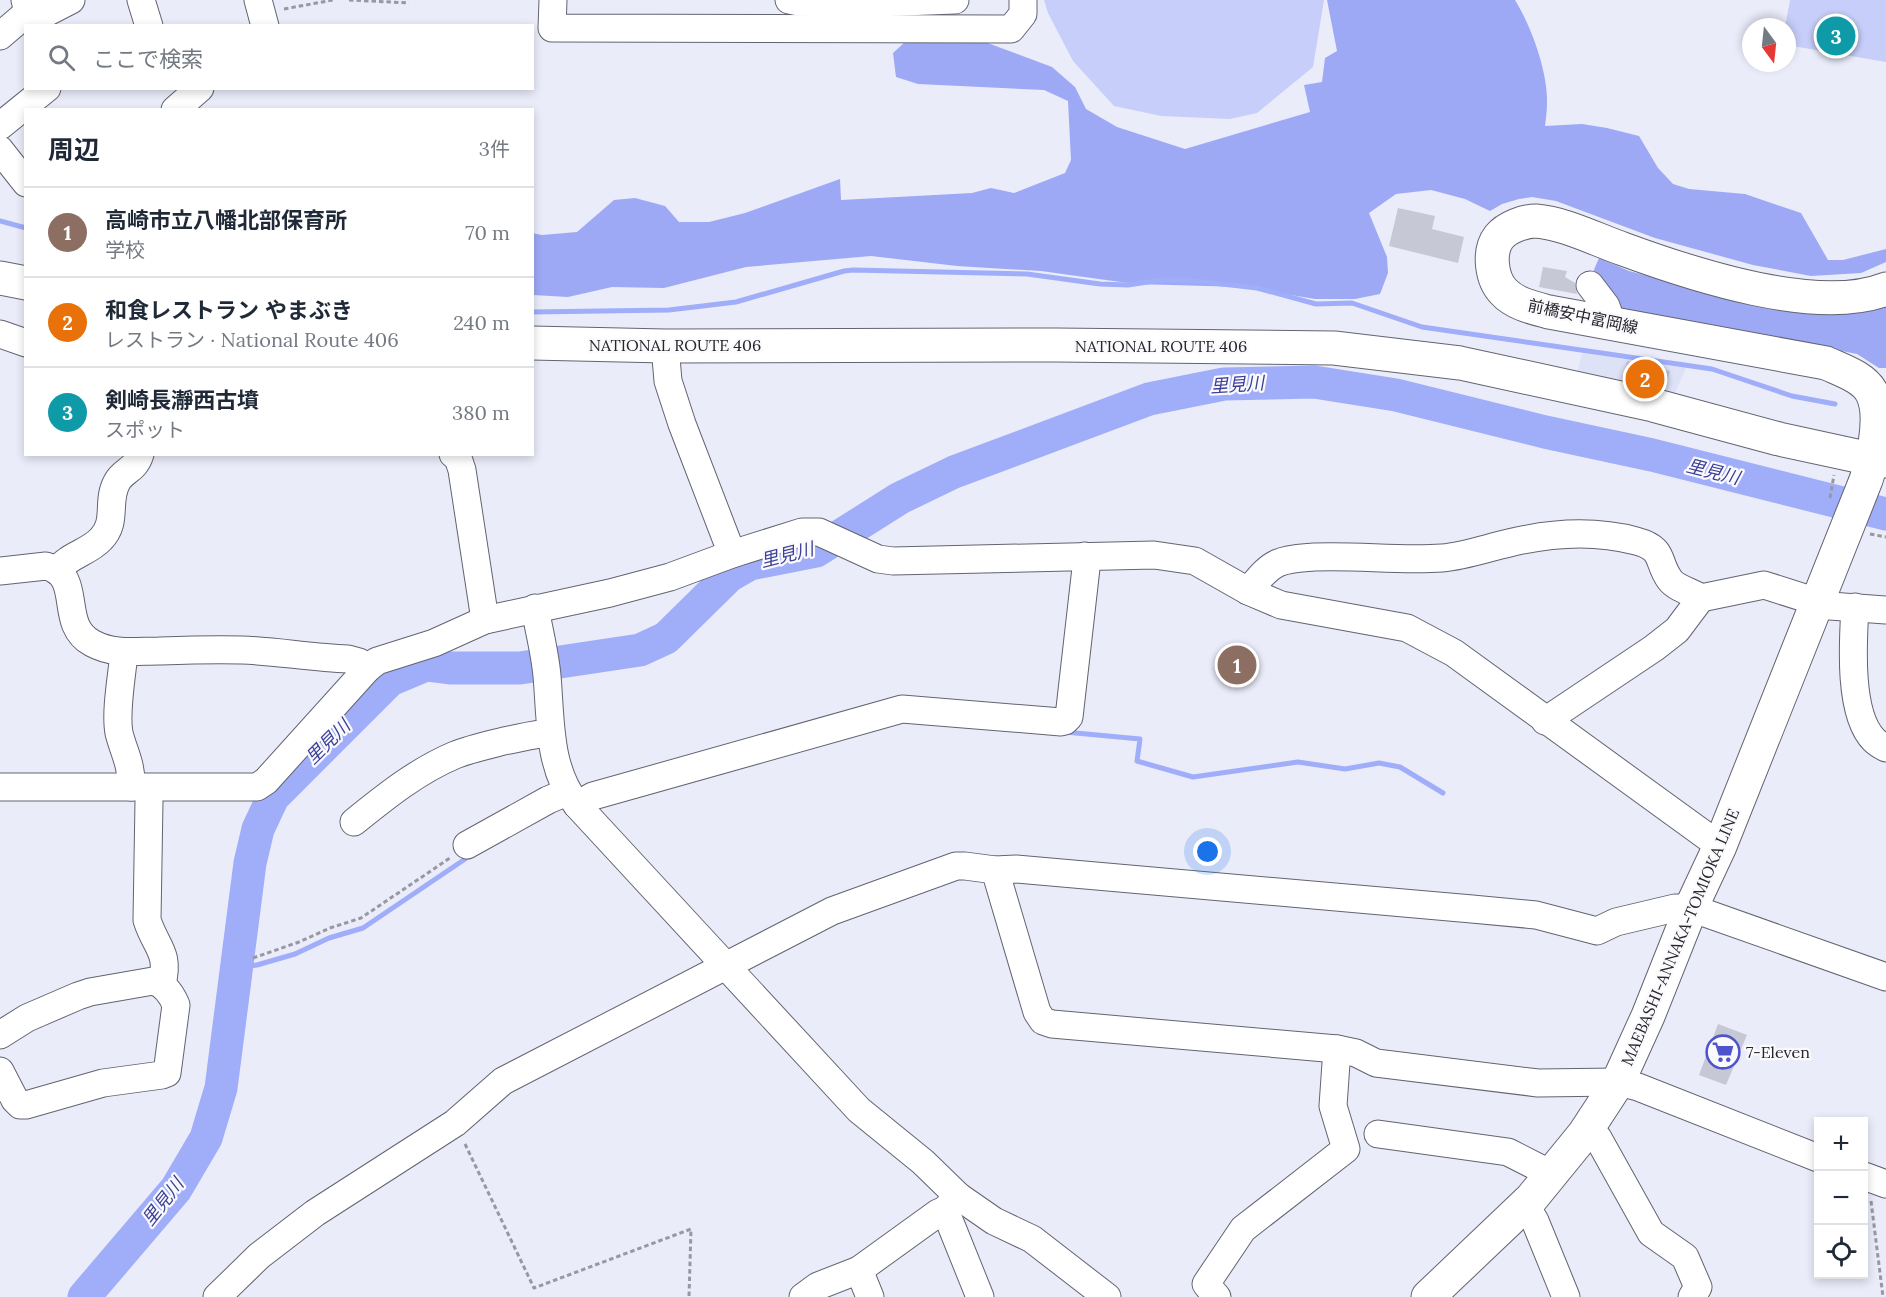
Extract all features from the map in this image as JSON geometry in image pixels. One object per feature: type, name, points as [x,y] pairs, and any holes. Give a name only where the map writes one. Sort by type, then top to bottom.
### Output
[{"type":"main road","name":"前橋安中富岡線","points":[[1848,525],[1879,460],[1876,433],[1877,412],[1872,393],[1856,376],[1826,363],[1531,307],[1504,293],[1497,282],[1491,259],[1499,237],[1514,226],[1535,221],[1556,225],[1642,256],[1726,282],[1785,294],[1839,298],[1886,289]]},
{"type":"main road","points":[[0,278],[24,283]]},
{"type":"main road","name":"NATIONAL ROUTE 406","points":[[534,343],[665,346],[1056,345],[1334,348],[1460,363],[1653,405],[1779,439],[1879,460]]},
{"type":"main road","name":"MAEBASHI-ANNAKA-TOMIOKA LINE","points":[[1428,1297],[1525,1204],[1588,1128],[1618,1082],[1648,1016],[1691,908],[1720,846],[1848,525]]},
{"type":"street","points":[[0,36],[32,4],[38,17],[71,0]]},
{"type":"street","points":[[141,0],[148,24]]},
{"type":"street","points":[[553,0],[552,28],[1011,29],[1023,14],[1023,0]]},
{"type":"street","points":[[789,0],[850,4],[955,0]]},
{"type":"street","points":[[0,126],[44,90]]},
{"type":"street","points":[[167,90],[174,108]]},
{"type":"street","points":[[177,108],[198,90]]},
{"type":"street","points":[[0,150],[24,180]]},
{"type":"street","points":[[1590,285],[1606,306],[1612,323]]},
{"type":"street","points":[[0,334],[24,342]]},
{"type":"street","points":[[665,346],[668,381],[732,554]]},
{"type":"street","points":[[57,571],[63,562],[96,545],[110,530],[117,481],[137,463],[139,456]]},
{"type":"street","points":[[455,456],[462,470],[485,620]]},
{"type":"street","points":[[0,787],[140,794],[257,787],[266,781],[368,668],[377,662],[434,643],[485,620],[610,593],[670,577],[802,532],[819,532],[878,559],[893,561],[1154,555],[1195,561],[1248,591],[1281,605],[1407,628],[1454,653],[1720,846]]},
{"type":"street","points":[[1248,591],[1262,575],[1278,563],[1297,558],[1336,556],[1442,558],[1532,539],[1584,534],[1611,535],[1638,541],[1656,551],[1670,581],[1701,598],[1764,585],[1830,606],[1876,605],[1852,652],[1856,699],[1866,727],[1874,740],[1886,748]]},
{"type":"street","points":[[467,845],[548,800],[593,796],[903,709],[1065,721],[1069,717],[1086,568],[1085,556]]},
{"type":"street","points":[[0,571],[46,566],[57,571],[67,582],[71,616],[80,635],[102,648],[124,653],[242,650],[348,659],[368,668]]},
{"type":"street","points":[[1545,721],[1677,630],[1701,598]]},
{"type":"street","points":[[535,608],[545,664],[550,733],[555,758],[572,798],[724,966],[860,1110],[923,1162],[952,1203],[980,1297]]},
{"type":"street","points":[[124,653],[119,726],[140,794],[147,920],[151,934],[164,958],[165,969],[162,984]]},
{"type":"street","points":[[354,822],[389,794],[442,761],[490,745],[550,733]]},
{"type":"street","points":[[217,1297],[259,1256],[315,1213],[455,1123],[511,1076],[832,911],[956,866],[995,870],[1016,869],[1536,915],[1597,931],[1616,922],[1675,908],[1691,908],[1886,977]]},
{"type":"street","points":[[995,870],[1037,1012],[1043,1021],[1052,1024],[1337,1049],[1356,1053],[1376,1063],[1526,1081],[1618,1082],[1638,1087],[1814,1156]]},
{"type":"street","points":[[0,1035],[27,1018],[90,992],[153,981],[162,984],[176,1005],[168,1073],[103,1083],[20,1105],[0,1071]]},
{"type":"street","points":[[1217,1297],[1206,1284],[1243,1229],[1347,1149],[1334,1106],[1337,1049]]},
{"type":"street","points":[[1588,1128],[1599,1138],[1651,1233],[1685,1257],[1698,1287],[1692,1297]]},
{"type":"street","points":[[1378,1134],[1508,1152],[1551,1174]]},
{"type":"street","points":[[803,1297],[818,1286],[859,1270],[952,1203]]},
{"type":"street","points":[[952,1203],[1032,1239],[1107,1297]]},
{"type":"street","points":[[1525,1204],[1535,1221],[1566,1297]]},
{"type":"street","points":[[859,1270],[870,1297]]},
{"type":"path","points":[[262,13],[333,0]]},
{"type":"path","points":[[349,0],[409,3]]},
{"type":"path","points":[[253,958],[361,918],[467,845]]},
{"type":"path","points":[[455,1123],[534,1288],[691,1229],[689,1297]]},
{"type":"path","points":[[1874,1179],[1869,1191],[1883,1297]]},
{"type":"shaded area","points":[[1044,0],[1324,0],[1313,67],[1257,113],[1230,119],[1161,116],[1114,106],[1073,61],[1048,13]]},
{"type":"shaded area","points":[[1327,0],[1515,0],[1527,23],[1542,64],[1547,91],[1545,126],[1582,124],[1639,136],[1658,168],[1673,184],[1689,189],[1745,194],[1801,213],[1828,260],[1843,260],[1886,249],[1886,262],[1861,273],[1811,276],[1753,265],[1655,238],[1556,201],[1532,197],[1502,204],[1490,211],[1465,199],[1431,190],[1396,194],[1369,213],[1387,257],[1388,273],[1380,294],[1355,299],[1315,299],[1243,287],[1135,284],[1041,271],[957,266],[871,256],[746,267],[664,288],[612,287],[568,297],[534,295],[534,233],[542,235],[577,232],[614,200],[635,198],[665,206],[679,222],[709,222],[745,213],[840,179],[841,200],[972,193],[991,188],[1014,193],[1065,173],[1071,160],[1068,101],[1044,90],[918,84],[896,77],[893,53],[906,41],[974,38],[1052,67],[1075,87],[1086,109],[1117,127],[1185,149],[1310,112],[1304,85],[1322,82],[1325,58],[1337,51]]},
{"type":"shaded area","points":[[1790,0],[1886,0],[1886,62],[1796,47],[1796,18],[1787,18]]},
{"type":"shaded area","points":[[1599,258],[1629,271],[1668,281],[1840,313],[1886,307],[1886,368],[1879,368],[1857,354],[1612,307],[1593,272]]},
{"type":"shaded area","points":[[1582,353],[1686,368],[1672,400],[1575,381]]},
{"type":"building","points":[[1398,208],[1435,216],[1432,229],[1464,237],[1458,263],[1389,246]]},
{"type":"building","points":[[1543,267],[1567,271],[1565,277],[1575,283],[1577,294],[1539,287]]},
{"type":"building","points":[[1627,361],[1670,371],[1665,389],[1622,379]]},
{"type":"building","points":[[1718,1024],[1747,1035],[1726,1085],[1699,1075]]},
{"type":"waterway","points":[[0,221],[24,227]]},
{"type":"waterway","points":[[534,312],[669,310],[736,302],[853,270],[1027,274],[1100,284],[1128,285],[1161,280],[1187,280],[1257,288],[1316,304],[1352,303],[1422,327],[1712,369],[1792,396],[1835,404]]},
{"type":"waterway","name":"里見川","points":[[84,1297],[176,1189],[206,1138],[221,1088],[250,863],[258,829],[273,797],[390,680],[426,665],[450,668],[520,668],[640,650],[666,638],[729,576],[750,564],[816,551],[900,498],[954,472],[1149,399],[1224,384],[1314,382],[1396,395],[1545,432],[1652,455],[1886,514]]},
{"type":"waterway","points":[[1065,732],[1140,739],[1137,761],[1193,777],[1298,762],[1345,769],[1379,763],[1400,767],[1443,793]]},
{"type":"waterway","points":[[236,968],[257,965],[295,954],[329,938],[363,928],[471,855]]},
{"type":"place","name":"剣崎長瀞西古墳","points":[[1836,36]]},
{"type":"place","name":"和食レストラン やまぶき","points":[[1645,379]]},
{"type":"place","name":"高崎市立八幡北部保育所","points":[[1237,665]]},
{"type":"place","name":"7-Eleven","points":[[1723,1052]]}]
